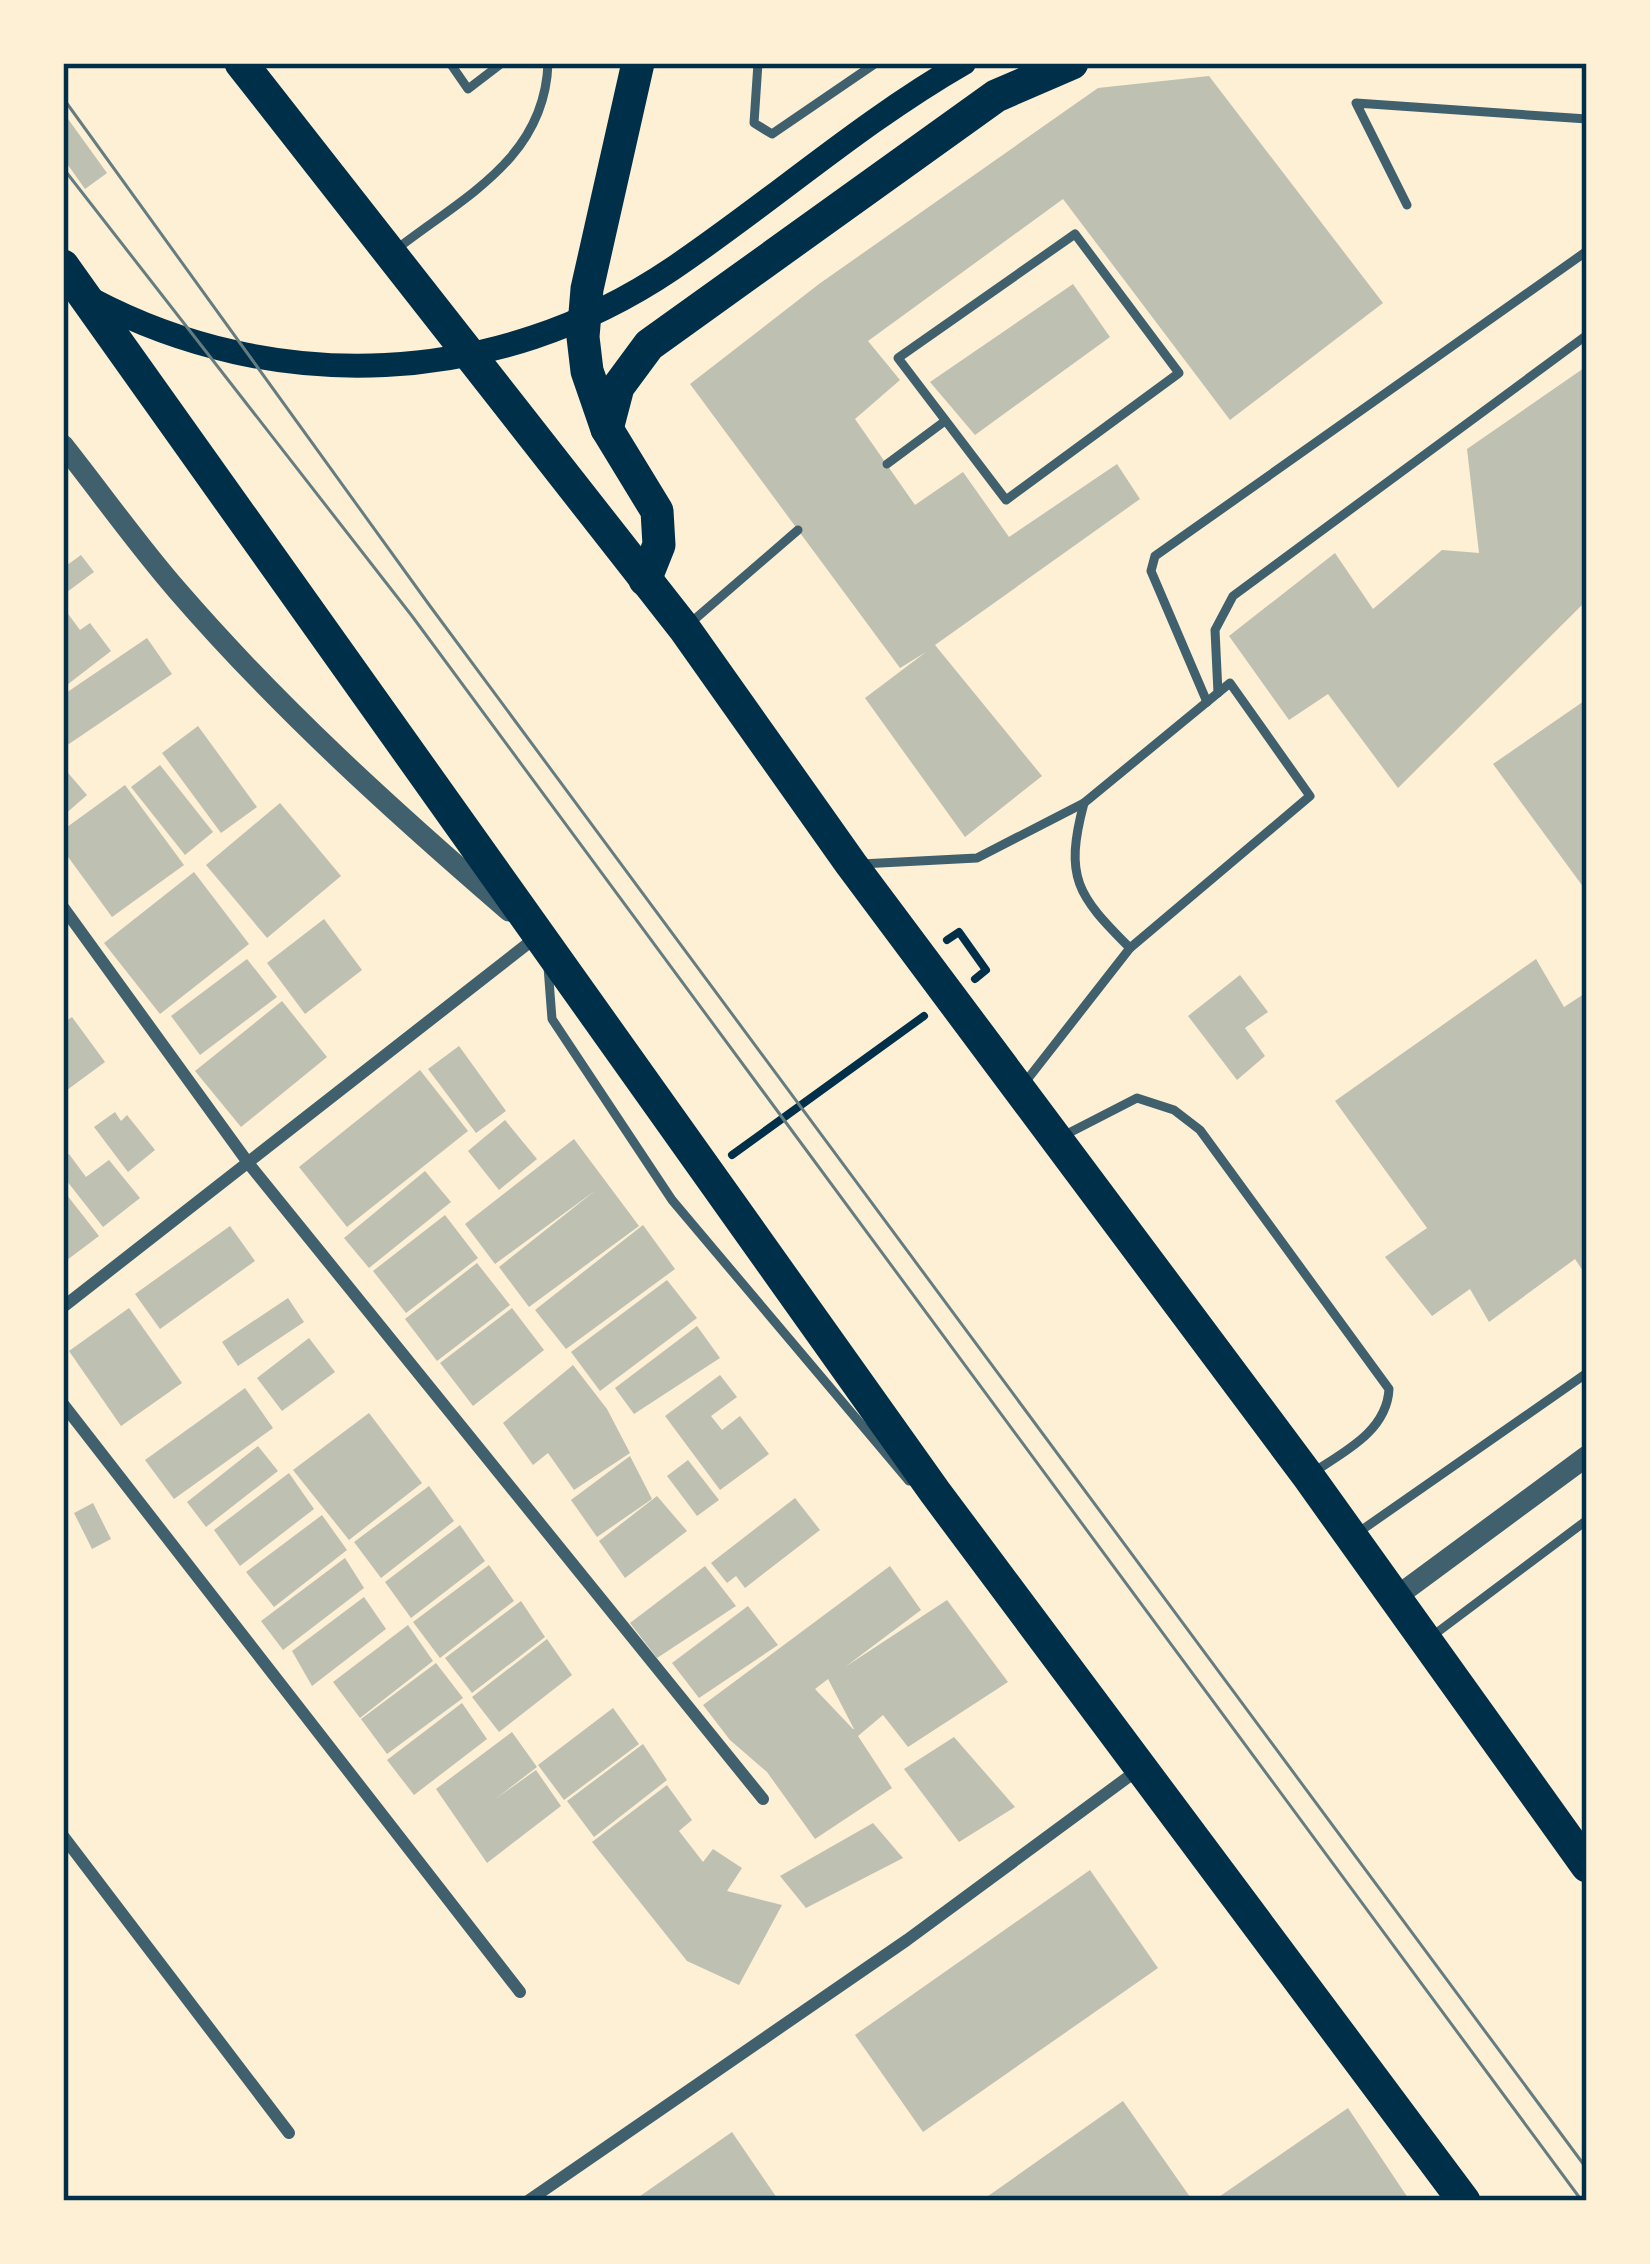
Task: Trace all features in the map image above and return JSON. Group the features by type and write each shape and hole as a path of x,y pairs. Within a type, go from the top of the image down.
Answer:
{"highway":[{"path":"241,63 684,628 851,864 1060,1138 1396,1597 1587,1866"},
{"path":"638,63 583,314 587,371 607,429 657,511 659,545 645,580"},
{"path":"607,429 618,387 649,345 996,96 1072,63"},
{"path":"63,266 963,1532 1464,2201"}],"main road":[{"path":"63,282 178,339 269,361 366,368 466,356 570,325 621,300 964,63"}],"street":[{"path":"63,445 175,588 258,679 345,766 542,943 63,1307"},
{"path":"63,907 249,1163 763,1799"},
{"path":"63,1404 520,1992"},
{"path":"1396,1597 1587,1456"},
{"path":"528,2201 888,1954 1140,1768"},
{"path":"63,1836 289,2133"}],"lane":[{"path":"450,63 469,89 502,63"},
{"path":"390,255 524,148 547,99 548,63"},
{"path":"758,63 754,123 772,134 876,63"},
{"path":"1408,205 1356,103 1587,119"},
{"path":"1075,234 1179,373 1006,500 946,422 898,358 1075,234"},
{"path":"1207,701 1151,572 1154,556 1587,250"},
{"path":"1218,693 1215,630 1233,596 1587,335"},
{"path":"886,464 946,422"},
{"path":"684,628 798,530"},
{"path":"851,864 977,858 1084,803 1230,683 1310,796 1130,948 1020,1090"},
{"path":"1084,803 1073,872 1086,904 1130,948"},
{"path":"1060,1138 1137,1098 1174,1110 1200,1130 1389,1388 1388,1405 1375,1426 1307,1476"},
{"path":"1351,1537 1587,1373"},
{"path":"1426,1640 1587,1520"}],"path":[{"path":"959,932 986,970 968,984"},
{"path":"726,1160 931,1011"}],"building":[{"path":"1209,76 1383,303 1230,420 1063,199 868,341 900,380 855,419 915,505 963,472 1009,537 1117,464 1140,499 935,645 1042,776 965,837 865,698 926,652 900,668 690,384 819,284 1098,88"},
{"path":"63,112 107,173 85,189 63,158"},
{"path":"1073,284 1110,337 975,435 930,382"},
{"path":"1587,366 1587,600 1398,788 1328,694 1289,720 1229,636 1335,553 1373,609 1442,550 1479,553 1467,449"},
{"path":"81,555 94,572 63,595 63,568"},
{"path":"63,607 80,630 90,623 111,651 63,688"},
{"path":"147,638 172,674 66,746 63,695"},
{"path":"1587,699 1587,892 1493,764"},
{"path":"198,726 257,807 221,833 162,753"},
{"path":"160,765 213,832 185,855 131,787"},
{"path":"63,767 87,795 63,816"},
{"path":"125,785 184,865 112,917 63,850 63,830"},
{"path":"280,803 341,876 267,938 206,865"},
{"path":"194,872 249,944 160,1014 104,943"},
{"path":"324,919 362,970 305,1014 267,963"},
{"path":"247,959 277,997 200,1055 171,1016"},
{"path":"1536,959 1564,1007 1587,992 1587,1277 1575,1259 1489,1322 1470,1289 1432,1316 1385,1257 1427,1228 1335,1101"},
{"path":"1240,975 1268,1012 1245,1028 1265,1056 1237,1080 1188,1016"},
{"path":"282,1001 327,1057 241,1127 195,1071"},
{"path":"72,1017 105,1062 63,1093 63,1023"},
{"path":"459,1046 506,1111 476,1133 428,1069"},
{"path":"420,1070 468,1131 347,1227 299,1167"},
{"path":"115,1112 121,1121 127,1115 155,1150 128,1172 94,1127"},
{"path":"505,1120 537,1159 499,1190 468,1151"},
{"path":"574,1139 639,1226 529,1307 499,1267 596,1190 495,1264 465,1224"},
{"path":"69,1154 86,1177 109,1160 140,1198 103,1227 63,1176 63,1158"},
{"path":"425,1171 451,1202 369,1268 344,1238"},
{"path":"63,1190 99,1236 63,1263"},
{"path":"445,1215 478,1258 406,1313 373,1271"},
{"path":"643,1225 675,1269 566,1349 535,1310"},
{"path":"230,1226 255,1261 160,1329 135,1294"},
{"path":"477,1263 510,1305 437,1361 405,1319"},
{"path":"667,1280 697,1318 600,1391 571,1352"},
{"path":"288,1298 304,1322 238,1366 222,1342"},
{"path":"129,1308 182,1383 121,1426 69,1351"},
{"path":"512,1308 544,1350 473,1406 440,1363"},
{"path":"697,1326 720,1358 634,1414 615,1388"},
{"path":"309,1338 335,1372 282,1411 257,1378"},
{"path":"573,1365 607,1409 630,1453 574,1490 548,1453 533,1465 503,1423"},
{"path":"720,1375 737,1397 711,1416 722,1430 740,1416 769,1454 720,1490 665,1416"},
{"path":"245,1388 273,1428 174,1499 145,1460"},
{"path":"369,1413 422,1483 349,1540 293,1470"},
{"path":"258,1446 278,1471 206,1527 187,1502"},
{"path":"630,1456 652,1499 597,1537 571,1500"},
{"path":"688,1460 719,1500 697,1516 667,1476"},
{"path":"289,1473 314,1509 240,1566 214,1530"},
{"path":"429,1486 454,1521 381,1578 354,1542"},
{"path":"657,1496 687,1531 625,1578 599,1541"},
{"path":"795,1498 820,1530 745,1588 736,1576 727,1583 711,1563"},
{"path":"93,1503 111,1539 92,1549 74,1513"},
{"path":"322,1515 347,1550 274,1607 246,1572"},
{"path":"460,1525 485,1561 411,1618 385,1582"},
{"path":"345,1558 364,1588 283,1650 261,1621"},
{"path":"489,1565 514,1601 440,1658 413,1622"},
{"path":"705,1566 736,1606 657,1658 630,1623"},
{"path":"890,1566 921,1610 845,1667 947,1600 1008,1682 908,1747 883,1715 858,1736 892,1788 815,1839 767,1772 730,1740 703,1705","holes":["828,1679 854,1729 815,1689"]},
{"path":"364,1597 386,1629 312,1686 292,1651"},
{"path":"521,1601 545,1637 472,1693 445,1658"},
{"path":"748,1606 778,1645 699,1698 672,1663"},
{"path":"408,1625 433,1661 360,1718 333,1682"},
{"path":"547,1639 572,1675 499,1732 472,1697"},
{"path":"436,1663 463,1698 387,1754 361,1719"},
{"path":"462,1703 487,1739 414,1795 387,1760"},
{"path":"613,1708 639,1744 564,1800 538,1765"},
{"path":"512,1732 537,1767 494,1800 536,1770 561,1806 487,1863 436,1789"},
{"path":"954,1737 1015,1807 959,1842 904,1769"},
{"path":"643,1744 667,1780 594,1837 567,1801"},
{"path":"667,1785 692,1820 679,1831 703,1862 713,1849 742,1868 727,1891 782,1905 739,1985 687,1961 592,1842"},
{"path":"873,1823 903,1858 806,1908 780,1876"},
{"path":"1090,1870 1158,1968 923,2132 855,2035"},
{"path":"1123,2101 1190,2197 1184,2201 981,2201"},
{"path":"1348,2108 1410,2201 1213,2201"},
{"path":"732,2132 779,2201 633,2201"}],"tram line":[{"path":"63,98 430,606 1587,2169"},
{"path":"63,168 412,616 1582,2201"}]}
